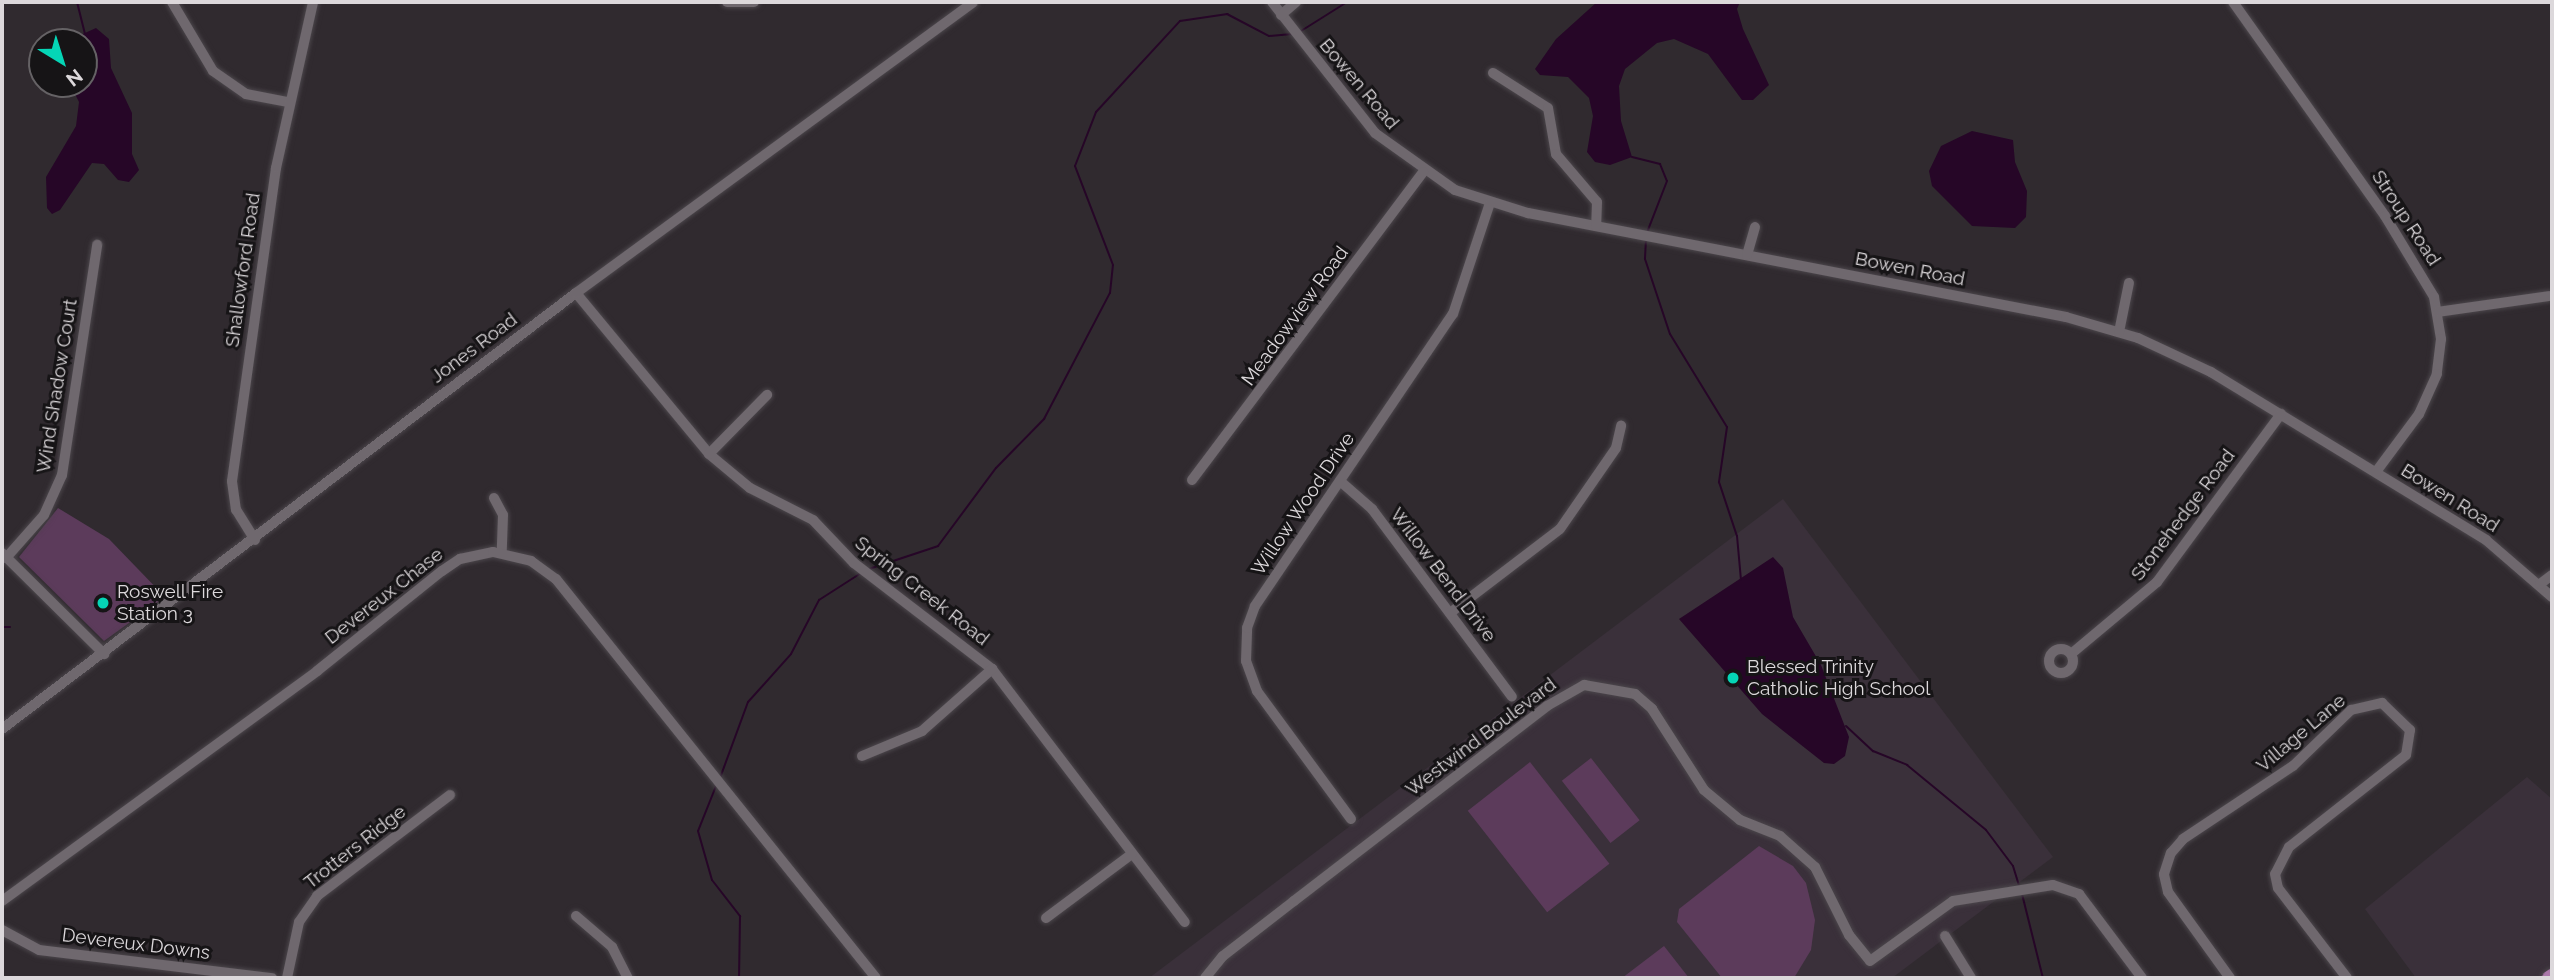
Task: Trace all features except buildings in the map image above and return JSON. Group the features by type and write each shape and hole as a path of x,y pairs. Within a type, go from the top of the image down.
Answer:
{"street":[{"path":"172,2 210,68 246,94 288,103"},
{"name":"Shallowford Road","path":"256,540 236,510 232,481 288,103 313,2"},
{"path":"727,2 754,2"},
{"name":"Jones Road","path":"2,729 256,540 576,293 973,2"},
{"name":"Bowen Road","path":"1272,2 1360,118 1423,172 1490,203 2119,331 2179,355 2376,472 2486,540 2552,597"},
{"path":"1281,15 1296,2"},
{"name":"Stroup Road","path":"2233,2 2385,216 2423,274 2437,312 2440,357 2431,391 2376,472"},
{"path":"1493,73 1548,108 1556,154 1597,202 1596,226"},
{"name":"Meadowview Road","path":"1192,480 1423,172"},
{"name":"Willow Wood Drive","path":"1351,819 1257,691 1244,649 1255,606 1453,314 1490,203"},
{"path":"1747,255 1755,227"},
{"name":"Wind Shadow Court","path":"4,556 44,514 62,475 97,245"},
{"path":"2119,331 2129,283"},
{"name":"Spring Creek Road","path":"576,293 709,454 750,488 813,520 853,564 992,669 1185,922"},
{"path":"2437,312 2549,296"},
{"path":"709,454 767,395"},
{"name":"Stonehedge Road","path":"2071,654 2157,582 2281,414"},
{"path":"1450,613 1560,528 1616,448 1621,426"},
{"name":"Willow Bend Drive","path":"1340,481 1373,509 1512,696"},
{"path":"494,498 503,515 502,553"},
{"name":"Devereux Chase","path":"2,901 317,671 460,559 502,553 531,561 556,579 876,978"},
{"path":"4,556 104,654"},
{"path":"2540,584 2552,575"},
{"path":"862,756 922,731 992,669"},
{"name":"Westwind Boulevard","path":"1205,978 1223,956 1294,901 1547,706 1584,685 1635,694 1652,709 1677,754 1712,798 1740,820 1780,836 1815,867 1849,935 1870,961 1964,896 2053,886 2079,894 2142,978"},
{"name":"Village Lane","path":"2231,978 2168,892 2164,874 2171,853 2183,839 2282,775 2351,710 2382,703 2410,730 2406,755 2288,847 2275,874 2278,888 2342,976"},
{"name":"Trotters Ridge","path":"287,978 299,922 317,896 450,795"},
{"path":"1046,918 1132,854"},
{"path":"576,916 612,947 628,978"},
{"name":"Devereux Downs","path":"2,930 39,950 272,978"},
{"path":"1945,936 1969,974 1957,978"}],"shaded area":[{"path":"1597,2 1740,2 1737,9 1743,29 1769,85 1753,100 1742,100 1708,54 1674,39 1657,43 1625,69 1619,86 1621,121 1632,157 1610,165 1595,162 1587,152 1593,116 1589,98 1568,77 1540,75 1535,69 1556,39"},
{"path":"98,30 109,39 111,68 132,113 132,154 139,170 129,182 118,180 104,164 92,163 60,210 52,214 47,208 46,177 76,126 79,102 77,98 98,98"},
{"path":"1972,131 2013,140 2015,162 2027,191 2026,217 2015,228 1972,226 1932,186 1929,171 1941,146"},
{"name":"Blessed Trinity Catholic High School","path":"1783,499 2053,857 1892,978 1149,978"},
{"path":"58,508 109,539 165,597 104,641 19,557"},
{"path":"1773,557 1783,568 1793,617 1821,665 1849,737 1845,756 1834,764 1824,763 1762,714 1679,619"},
{"path":"1591,758 1640,820 1610,843 1562,781"},
{"path":"1530,762 1609,864 1547,912 1468,811"},
{"path":"2527,777 2552,799 2552,978 2416,978 2365,909"},
{"path":"1759,846 1793,866 1806,883 1815,920 1811,950 1794,978 1722,978 1677,922 1679,909"},
{"path":"1664,946 1689,978 1622,978"}],"waterway":[{"path":"77,2 84,28"},
{"path":"1301,31 1347,2"},
{"path":"869,569 938,546 996,468 1044,419 1110,293 1113,265 1075,166 1096,112 1180,21 1227,14 1269,36 1292,34"},
{"path":"1632,157 1660,164 1667,181 1648,230"},
{"path":"1646,239 1645,259 1670,334 1727,427 1719,482 1737,536 1741,580"},
{"path":"720,778 748,702 791,654 819,600 861,573"},
{"path":"2,627 10,627"},
{"path":"1846,726 1873,751 1907,765 1986,830 2013,866 2019,886"},
{"path":"716,786 698,831 712,880 740,916 739,978"},
{"path":"2022,894 2043,978"}],"place":[{"name":"Roswell Fire Station 3","path":"103,603"},
{"name":"Blessed Trinity Catholic High School","path":"1733,678"}]}
